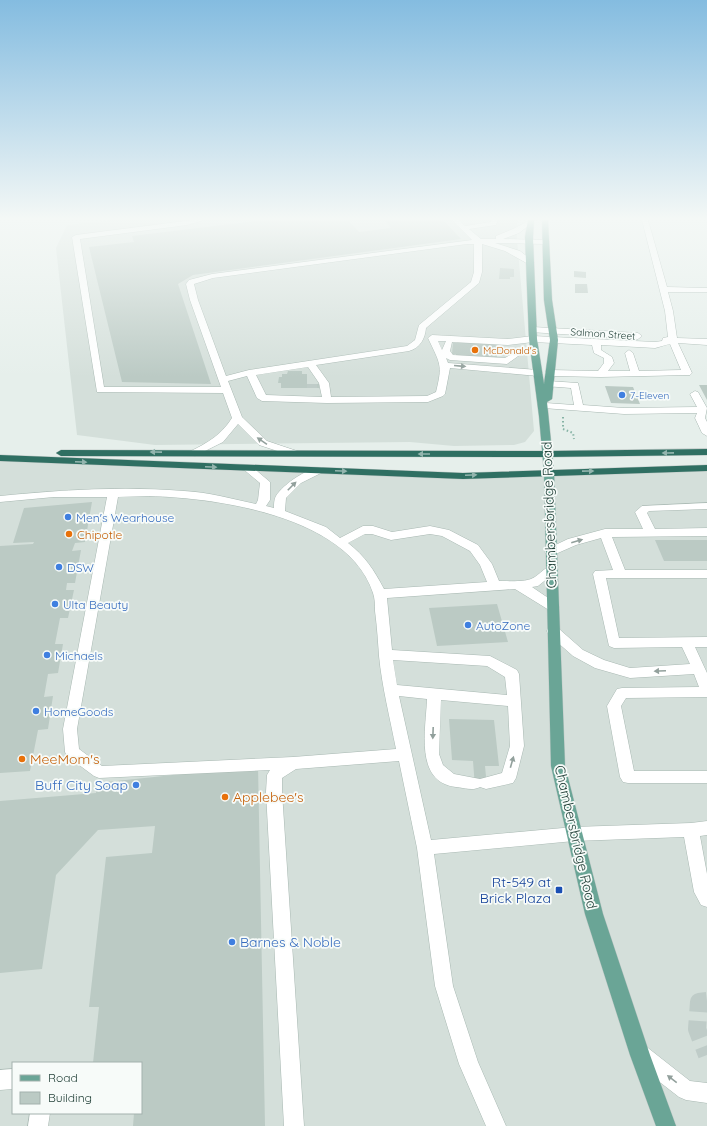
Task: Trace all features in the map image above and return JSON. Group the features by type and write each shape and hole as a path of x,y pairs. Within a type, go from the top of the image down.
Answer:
{"highway":[{"path":"0,451 78,453 293,454 547,454 707,452"},
{"path":"0,458 463,476 548,472 707,468"}],"main road":[{"name":"Chambersbridge Road","path":"530,273 533,335 545,411 558,766 594,914 640,1055 666,1126"},
{"name":"Chambersbridge Road","path":"545,411 553,336 548,300 547,273"}],"street":[{"path":"82,273 100,390 227,390"},
{"path":"238,273 212,276 192,282 190,284 194,300 237,418 263,443 293,454"},
{"path":"223,380 248,373 409,348 416,344 421,338 422,327 475,283 478,273"},
{"path":"550,373 687,373 673,341 669,311 659,273"},
{"path":"663,289 707,290"},
{"name":"Salmon Street","path":"467,340 508,342 533,335 650,337 673,341 707,342"},
{"name":"Salmon Street","path":"553,336 596,342 655,345 673,341"},
{"path":"421,338 467,340"},
{"path":"248,373 252,377 262,398 327,400 428,399 440,394 445,373 445,365 432,338"},
{"path":"467,340 450,342 447,345 447,354 450,357 507,361 517,354"},
{"path":"497,341 510,345 517,354 518,360 513,367 507,370"},
{"path":"596,342 597,351 608,357 609,363 601,374"},
{"path":"628,353 635,373"},
{"path":"310,364 324,384 327,400"},
{"path":"445,365 538,373"},
{"path":"311,399 312,380 318,375"},
{"path":"548,384 575,385 579,408"},
{"path":"695,394 703,415 707,433"},
{"path":"545,411 579,408 703,415"},
{"path":"195,453 220,441 227,435 237,418"},
{"path":"247,468 265,482 264,500 259,508"},
{"path":"279,513 281,497 298,480 319,470"},
{"path":"113,493 70,729 72,752 99,772 293,762 405,754"},
{"path":"0,500 48,494 113,493 184,494 215,498 279,513 322,530 357,556 371,575 380,594 385,654 391,690 425,848 444,986 469,1064 496,1126"},
{"path":"651,533 641,512 646,508 707,506"},
{"path":"339,543 363,530 373,530 391,536 430,530 445,533 474,548 486,564 495,586"},
{"path":"551,552 572,542 605,533 707,532"},
{"path":"605,533 622,574"},
{"path":"380,594 534,583 552,570"},
{"path":"707,574 599,574 614,643 707,642"},
{"path":"519,584 553,607"},
{"path":"553,631 578,653 600,664 630,673 699,669"},
{"path":"687,643 707,689"},
{"path":"385,654 490,661 512,674 517,746 508,778 480,783 451,780 436,769 432,754 434,694"},
{"path":"391,690 515,701"},
{"path":"707,692 622,693 614,706 628,777 707,777"},
{"path":"293,762 276,775 274,792 294,1126"},
{"path":"425,848 574,834 699,829 702,892 707,899"},
{"path":"640,1055 686,1090 707,1093"},
{"path":"0,1080 12,1079"},
{"path":"38,1126 40,1114"}],"shaded area":[{"path":"59,273 520,273 534,431 525,442 514,445 454,446 410,442 155,445 77,435"},
{"path":"0,458 463,476 707,469 707,1126 0,1126"}],"building":[{"path":"95,273 211,273 193,275 178,284 211,384 122,382"},
{"path":"500,273 514,273 514,277 510,277 510,279 499,279"},
{"path":"574,273 586,273 586,278 574,277"},
{"path":"575,284 587,284 588,293 575,293"},
{"name":"McDonald's","path":"453,343 495,344 498,346 497,357 493,357 493,360 456,356 456,354 452,354"},
{"path":"288,371 302,371 302,374 307,374 307,384 319,384 319,388 281,388 281,383 278,383 279,377 282,377 282,374 287,374"},
{"path":"699,385 707,385 707,400"},
{"name":"7-Eleven","path":"605,386 633,387 640,404 611,403"},
{"path":"92,502 85,542 75,543 72,551 81,550 75,583 67,583 66,590 74,590 68,618 60,618 55,644 63,644 58,673 48,674 44,697 53,696 48,729 38,730 30,771 0,773 0,546 33,544 34,542 13,543 24,508"},
{"path":"655,540 707,540 707,561 664,561"},
{"name":"AutoZone","path":"497,604 508,642 437,646 429,608"},
{"path":"449,719 494,720 499,766 485,766 487,787 475,787 473,761 452,760"},
{"path":"258,766 265,1126 133,1126 134,1114 142,1114 142,1062 93,1062 99,1007 89,1007 106,857 152,853 155,826 98,830 56,875 42,969 0,973 0,801 96,793 97,783"}],"tunnel":[{"path":"707,1001 699,1002 697,1029 707,1055"}],"place":[{"name":"McDonald's","path":"475,350"},
{"name":"7-Eleven","path":"622,395"},
{"name":"Men's Wearhouse","path":"68,517"},
{"name":"Chipotle","path":"69,534"},
{"name":"DSW","path":"59,567"},
{"name":"Ulta Beauty","path":"55,604"},
{"name":"AutoZone","path":"468,625"},
{"name":"Michaels","path":"47,655"},
{"name":"HomeGoods","path":"36,711"},
{"name":"MeeMom's","path":"22,759"},
{"name":"Buff City Soap","path":"136,785"},
{"name":"Applebee's","path":"225,797"},
{"name":"Rt-549 at Brick Plaza","path":"559,890"},
{"name":"Barnes & Noble","path":"232,942"}]}
